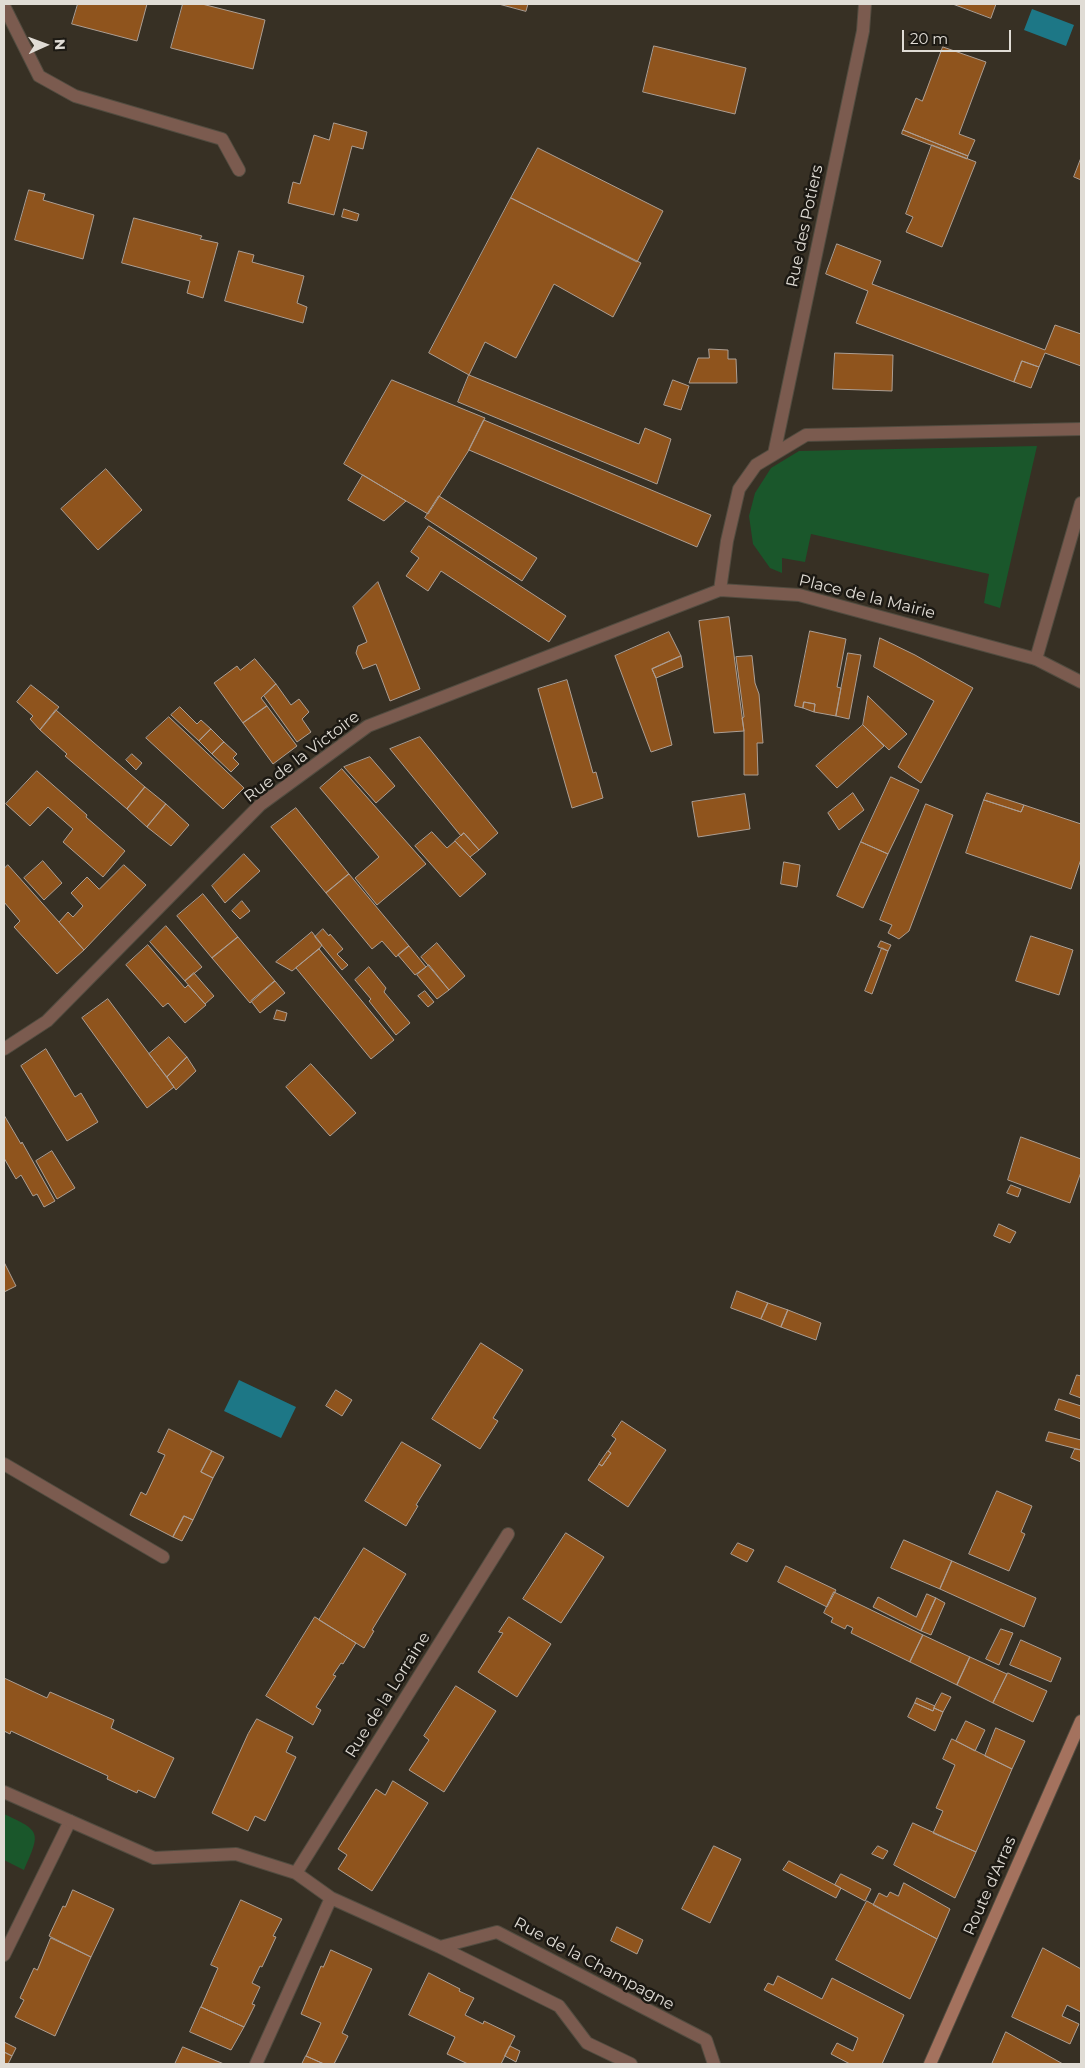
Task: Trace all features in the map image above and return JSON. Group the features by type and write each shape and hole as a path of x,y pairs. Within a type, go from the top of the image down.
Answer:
{"main road":[{"name":"Route d'Arras","path":"930,2064 1081,1721"}],"street":[{"name":"Rue des Potiers","path":"774,454 861,38 865,4"},
{"path":"4,6 39,76 74,96 222,139 239,170"},
{"path":"720,590 727,540 739,489 756,465 806,435 1081,429"},
{"path":"1036,659 1081,503"},
{"name":"Place de la Mairie","path":"720,590 799,595 1036,659 1081,682"},
{"name":"Rue de la Victoire","path":"4,1049 47,1021 260,805 368,726 720,590"},
{"path":"4,1464 163,1557"},
{"name":"Rue de la Lorraine","path":"296,1873 508,1534"},
{"path":"4,1792 154,1858 236,1854 296,1873 331,1898 440,1947 559,2006 587,2043 631,2064"},
{"path":"4,1955 70,1821"},
{"path":"256,2064 331,1898"},
{"name":"Rue de la Champagne","path":"440,1947 497,1932 706,2040 714,2064"}],"green space":[{"path":"1037,446 1000,608 984,603 989,574 811,534 805,562 782,558 782,573 770,568 753,544 749,516 755,493 771,468 799,451"},
{"path":"4,1814 31,1829 34,1834 33,1848 24,1870 4,1860"}],"water":[{"path":"1032,9 1074,25 1066,46 1024,30"},
{"path":"239,1380 296,1407 281,1438 224,1411"}],"building":[{"path":"78,4 147,4 137,41 72,24"},
{"path":"183,4 202,4 265,20 253,69 171,48"},
{"path":"499,4 528,4 526,11"},
{"path":"953,4 996,4 991,18"},
{"path":"654,46 746,68 735,114 643,92"},
{"path":"943,47 986,62 959,134 975,140 968,156 903,130 916,98 922,101"},
{"path":"334,123 367,132 363,149 352,146 334,215 288,203 293,182 300,184 314,135 329,140"},
{"path":"903,130 968,156 967,159 902,134"},
{"path":"932,145 976,162 942,247 906,232 913,217 906,214"},
{"path":"538,148 663,211 637,262 511,198"},
{"path":"1081,158 1081,180 1074,177"},
{"path":"29,190 45,194 43,200 94,215 83,259 15,240"},
{"path":"511,198 641,263 613,317 554,284 516,358 485,342 469,375 429,353"},
{"path":"344,209 359,214 357,221 342,217"},
{"path":"134,218 202,236 200,239 218,243 203,298 187,293 190,281 122,263"},
{"path":"837,244 881,261 872,284 1045,350 1055,325 1081,334 1081,366 1045,353 1039,367 1022,361 1014,382 856,323 868,291 826,274"},
{"path":"239,251 254,255 252,262 304,276 297,303 307,307 303,323 225,301"},
{"path":"709,349 728,350 728,359 736,359 737,383 689,383 698,358 709,358"},
{"path":"835,353 893,355 892,391 833,389"},
{"path":"1022,361 1039,367 1031,388 1014,382"},
{"path":"469,375 639,444 645,428 671,439 657,484 458,402"},
{"path":"392,380 485,418 469,450 428,514 344,464"},
{"path":"673,380 689,386 681,410 664,405"},
{"path":"484,420 711,515 697,547 469,450"},
{"path":"106,469 142,510 98,550 61,509"},
{"path":"363,475 406,501 384,521 348,500"},
{"path":"439,496 537,558 522,581 425,518"},
{"path":"429,526 566,616 549,642 441,571 428,591 406,576 419,558 411,552"},
{"path":"378,582 420,689 390,701 376,664 363,669 356,653 358,646 367,642 353,607"},
{"path":"729,617 744,731 714,733 699,621"},
{"path":"810,631 846,639 837,687 841,688 836,716 814,712 815,704 804,702 803,708 795,706"},
{"path":"669,632 681,656 652,669 656,678 672,745 651,752 615,656"},
{"path":"880,638 915,655 973,688 921,783 898,767 934,701 874,667"},
{"path":"848,653 861,655 849,719 836,716"},
{"path":"681,656 683,667 656,678 652,669"},
{"path":"752,656 755,683 759,694 763,743 757,743 758,775 744,775 744,731 742,718 744,717 736,657"},
{"path":"255,659 276,684 261,698 267,706 243,723 214,683 237,666 240,670"},
{"path":"567,680 593,773 596,772 603,798 572,808 538,689"},
{"path":"276,684 291,705 299,699 309,712 302,719 311,732 297,742 264,696"},
{"path":"31,685 59,707 40,730 30,719 33,716 17,702"},
{"path":"868,696 907,734 889,750 863,725"},
{"path":"804,702 815,704 814,712 803,708"},
{"path":"267,706 297,746 273,764 243,723"},
{"path":"180,707 197,724 201,720 211,729 199,741 171,715"},
{"path":"56,710 145,787 127,809 65,756 67,754 40,730"},
{"path":"169,717 244,788 223,809 146,738"},
{"path":"863,725 884,746 837,788 816,766"},
{"path":"211,729 224,742 212,754 199,741"},
{"path":"420,737 498,833 479,850 464,833 461,836 390,749"},
{"path":"224,742 237,754 233,758 239,764 231,772 212,754"},
{"path":"132,754 142,763 136,770 126,760"},
{"path":"370,757 395,786 376,803 344,767"},
{"path":"342,769 426,864 377,905 355,878 379,857 320,788"},
{"path":"37,771 125,851 103,877 63,842 73,829 48,807 30,826 6,804"},
{"path":"891,777 919,790 888,854 861,842"},
{"path":"145,787 166,804 147,827 127,809"},
{"path":"853,793 864,810 839,830 828,813"},
{"path":"987,793 1024,805 1021,812 984,800"},
{"path":"745,794 750,829 698,837 692,802"},
{"path":"984,800 1021,812 1024,805 1081,824 1081,859 1071,889 966,853"},
{"path":"166,804 189,825 171,846 147,827"},
{"path":"926,804 953,815 909,931 899,939 888,933 892,925 880,920"},
{"path":"296,808 349,874 326,893 271,827"},
{"path":"432,832 447,848 455,841 486,874 460,897 415,846"},
{"path":"464,833 479,850 470,857 455,841"},
{"path":"861,842 888,854 863,908 837,896"},
{"path":"244,854 260,871 225,903 212,886"},
{"path":"43,861 62,883 44,900 24,878"},
{"path":"784,862 800,865 797,887 781,884"},
{"path":"8,865 84,950 57,974 14,927 20,921 4,902 4,869"},
{"path":"124,865 146,885 84,950 59,922 68,912 73,917 83,906 71,893 87,877 99,889"},
{"path":"349,874 409,946 396,957 382,941 372,949 326,893"},
{"path":"203,894 238,937 212,958 177,916"},
{"path":"242,901 250,911 240,919 232,911"},
{"path":"166,926 202,967 185,981 150,942"},
{"path":"323,929 343,949 337,954 348,965 342,970 315,937"},
{"path":"312,932 322,945 319,949 292,971 276,962"},
{"path":"1031,936 1073,950 1059,995 1016,981"},
{"path":"238,937 275,981 250,1003 212,958"},
{"path":"881,941 891,945 888,951 878,947"},
{"path":"437,943 465,976 449,990 421,957"},
{"path":"148,945 185,988 188,985 206,1005 185,1023 168,1003 163,1007 126,965"},
{"path":"409,946 426,967 415,975 398,955"},
{"path":"882,948 888,951 872,994 865,991"},
{"path":"319,949 394,1040 371,1059 296,968"},
{"path":"429,965 449,990 437,999 417,975"},
{"path":"369,967 386,988 384,992 410,1023 396,1035 355,980"},
{"path":"194,973 214,996 205,1004 185,981"},
{"path":"275,981 285,993 260,1013 251,1001"},
{"path":"425,991 434,1002 428,1007 418,996"},
{"path":"108,999 174,1087 147,1108 82,1018"},
{"path":"277,1010 287,1013 285,1021 274,1019"},
{"path":"169,1037 187,1057 167,1077 149,1054"},
{"path":"46,1049 75,1097 81,1093 98,1122 67,1141 21,1066"},
{"path":"187,1057 196,1071 176,1090 167,1077"},
{"path":"311,1064 356,1113 330,1136 286,1087"},
{"path":"4,1115 21,1144 22,1142 55,1201 44,1207 37,1194 33,1196 21,1175 16,1179 4,1158"},
{"path":"1021,1137 1081,1159 1081,1172 1070,1203 1008,1180"},
{"path":"52,1151 75,1188 57,1199 36,1161"},
{"path":"1011,1185 1021,1189 1018,1197 1007,1193"},
{"path":"999,1224 1016,1232 1010,1243 994,1236"},
{"path":"4,1265 16,1286 4,1292"},
{"path":"737,1291 768,1303 761,1319 731,1308"},
{"path":"768,1303 788,1310 781,1327 761,1319"},
{"path":"788,1310 821,1323 816,1340 781,1327"},
{"path":"481,1343 523,1370 493,1418 498,1421 480,1449 432,1419"},
{"path":"1077,1375 1081,1376 1081,1398 1070,1394"},
{"path":"336,1390 352,1400 342,1416 326,1406"},
{"path":"1059,1399 1081,1406 1081,1419 1055,1410"},
{"path":"622,1421 666,1450 628,1507 588,1480 599,1464 602,1466 611,1453 608,1451 616,1439 612,1436"},
{"path":"169,1429 212,1451 201,1472 213,1478 193,1520 184,1516 173,1537 130,1515 141,1492 146,1495 165,1455 158,1452"},
{"path":"1049,1432 1081,1440 1081,1450 1046,1441"},
{"path":"402,1442 441,1465 416,1505 418,1506 406,1526 365,1501"},
{"path":"1075,1449 1081,1450 1081,1462 1071,1458"},
{"path":"212,1451 224,1457 213,1478 201,1472"},
{"path":"608,1451 611,1453 602,1466 599,1464"},
{"path":"997,1491 1032,1506 1021,1532 1025,1534 1009,1571 969,1554"},
{"path":"184,1516 193,1520 182,1541 173,1537"},
{"path":"566,1533 604,1557 561,1623 523,1599"},
{"path":"904,1540 952,1561 940,1589 891,1568"},
{"path":"738,1543 754,1550 747,1562 731,1554"},
{"path":"364,1548 406,1574 372,1630 374,1631 364,1648 319,1620"},
{"path":"952,1561 1036,1598 1024,1627 940,1589"},
{"path":"786,1566 836,1590 827,1607 778,1582"},
{"path":"834,1592 923,1635 910,1662 851,1633 853,1628 847,1625 845,1629 831,1622 833,1618 824,1613"},
{"path":"927,1594 936,1598 921,1631 873,1607 878,1597 916,1617"},
{"path":"936,1598 945,1603 931,1635 921,1631"},
{"path":"315,1617 356,1643 343,1664 341,1663 333,1675 336,1676 316,1707 321,1710 313,1725 266,1696"},
{"path":"509,1617 551,1644 517,1697 478,1672 503,1633 499,1632"},
{"path":"1001,1629 1013,1633 999,1665 986,1659"},
{"path":"923,1635 970,1657 957,1685 910,1662"},
{"path":"1021,1640 1061,1658 1051,1682 1010,1665"},
{"path":"970,1657 1007,1674 993,1703 957,1685"},
{"path":"1008,1673 1047,1691 1033,1722 993,1703"},
{"path":"4,1678 47,1698 50,1692 114,1720 111,1728 174,1758 155,1798 138,1790 137,1793 107,1779 108,1776 11,1731 10,1734 4,1731"},
{"path":"456,1686 496,1711 444,1792 409,1770 429,1740 424,1736"},
{"path":"942,1693 951,1697 943,1712 934,1708"},
{"path":"917,1698 935,1706 933,1711 915,1703"},
{"path":"915,1703 933,1711 934,1708 943,1712 935,1731 908,1717"},
{"path":"257,1719 293,1737 286,1752 296,1757 265,1821 255,1816 248,1831 212,1813 248,1734"},
{"path":"966,1721 985,1730 975,1751 956,1741"},
{"path":"996,1728 1025,1741 1012,1769 985,1756"},
{"path":"952,1739 1012,1769 976,1852 933,1833 943,1811 936,1808 955,1765 943,1759"},
{"path":"393,1781 428,1803 372,1891 338,1869 347,1855 338,1849 376,1789 385,1795"},
{"path":"913,1823 976,1852 955,1898 894,1865"},
{"path":"714,1846 741,1859 710,1923 682,1909"},
{"path":"878,1846 888,1851 883,1859 872,1854"},
{"path":"789,1861 841,1888 836,1898 783,1870"},
{"path":"841,1874 871,1889 865,1901 835,1885"},
{"path":"904,1883 950,1909 937,1939 873,1905 879,1893 887,1897 890,1892 898,1896"},
{"path":"73,1890 114,1909 91,1957 49,1936"},
{"path":"241,1900 282,1919 273,1936 276,1937 262,1967 260,1966 252,1983 260,1987 252,2004 255,2005 244,2027 201,2007 218,1968 211,1965"},
{"path":"867,1901 937,1939 910,1999 836,1960"},
{"path":"617,1927 643,1940 637,1954 611,1941"},
{"path":"51,1938 91,1957 55,2036 15,2017 24,2000 20,1998 34,1968 37,1970"},
{"path":"1043,1948 1081,1969 1081,2012 1067,2005 1062,2016 1079,2024 1070,2044 1012,2017"},
{"path":"331,1950 372,1969 342,2033 348,2036 334,2064 324,2064 306,2056 321,2023 301,2014 321,1966 323,1967"},
{"path":"429,1973 474,1998 465,2015 483,2024 484,2021 515,2036 501,2064 468,2064 447,2054 455,2037 409,2015"},
{"path":"778,1976 822,1999 832,1978 904,2015 882,2064 850,2064 831,2054 837,2043 853,2051 858,2038 764,1990 768,1983 773,1985"},
{"path":"201,2007 244,2027 231,2050 190,2032"},
{"path":"1006,2032 1063,2064 992,2064"},
{"path":"4,2042 16,2048 12,2056 4,2052"},
{"path":"510,2046 520,2051 516,2062 505,2056"},
{"path":"183,2047 224,2064 175,2064"},
{"path":"4,2052 12,2056 8,2064 4,2064"},
{"path":"306,2056 324,2064 302,2064"}]}
